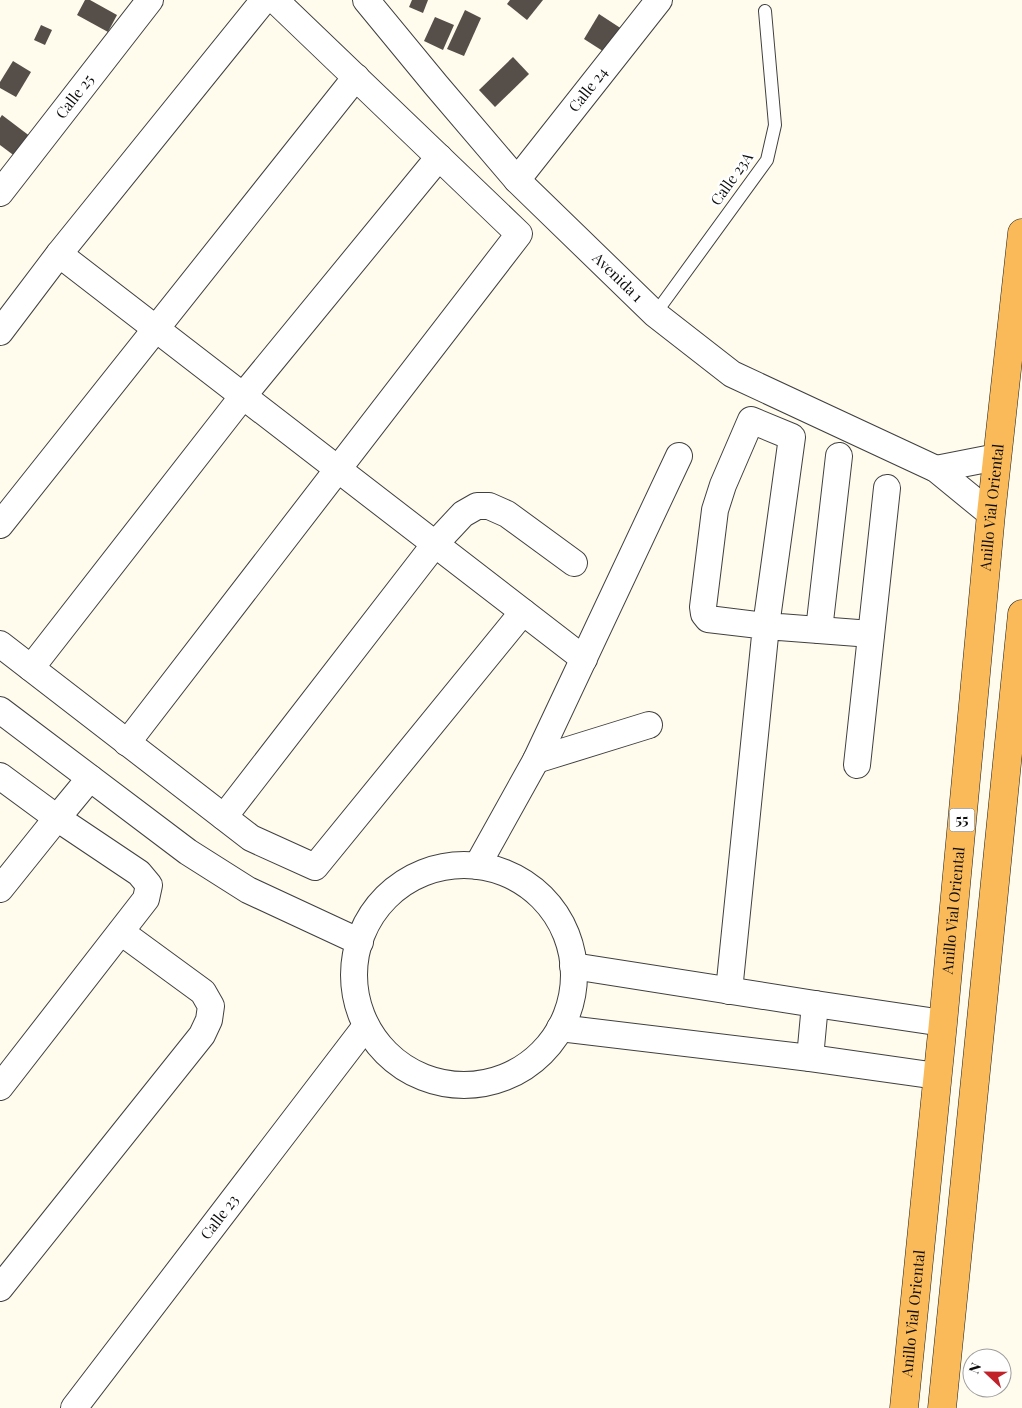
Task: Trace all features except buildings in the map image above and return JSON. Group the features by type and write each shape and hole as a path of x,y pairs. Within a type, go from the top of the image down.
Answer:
{"highway":[{"name":"Anillo Vial Oriental","path":"904,1408 943,1023 991,514 1022,233"},
{"path":"942,1408 1022,614"}],"street":[{"name":"Calle 25","path":"0,193 150,0"},
{"path":"0,332 60,254 264,0"},
{"path":"127,742 519,234 275,0"},
{"name":"Avenida 1","path":"366,0 517,180 655,314 732,374 936,469 991,514"},
{"name":"Calle 24","path":"517,180 659,0"},
{"path":"0,525 356,77"},
{"path":"31,668 242,396 439,157"},
{"path":"60,254 584,659"},
{"path":"729,991 766,626 792,437 751,420 723,485 715,510 703,607 704,614 708,619 766,626 871,634"},
{"path":"477,866 536,760 679,456"},
{"path":"819,630 839,456"},
{"path":"936,469 997,457"},
{"path":"857,765 887,488"},
{"path":"224,817 436,544 462,514 477,506 489,506 506,514 574,564"},
{"path":"0,644 251,838 315,867 523,612"},
{"path":"0,710 188,852 248,890 360,942"},
{"path":"536,760 649,725"},
{"path":"0,776 57,818 139,873 149,885 146,899 0,1086"},
{"path":"0,889 90,778"},
{"path":"455,865 477,866 498,870 517,879 535,891 550,906 562,924 569,944 573,966 573,987 568,1008 560,1028 547,1046 532,1061 514,1073 494,1081 473,1085 451,1084 430,1080 411,1071 393,1059 378,1044 366,1026 358,1006 355,963 360,942 368,922 380,904 396,889 414,877 434,869 455,865"},
{"path":"0,1288 202,1035 209,1020 211,1006 203,992 121,932"},
{"path":"573,966 943,1023"},
{"path":"810,1058 815,1004"},
{"name":"Calle 23","path":"74,1408 366,1026"},
{"path":"560,1028 810,1058 937,1076"}],"lane":[{"name":"Calle 23A","path":"655,314 767,160 775,125 765,12"}]}
